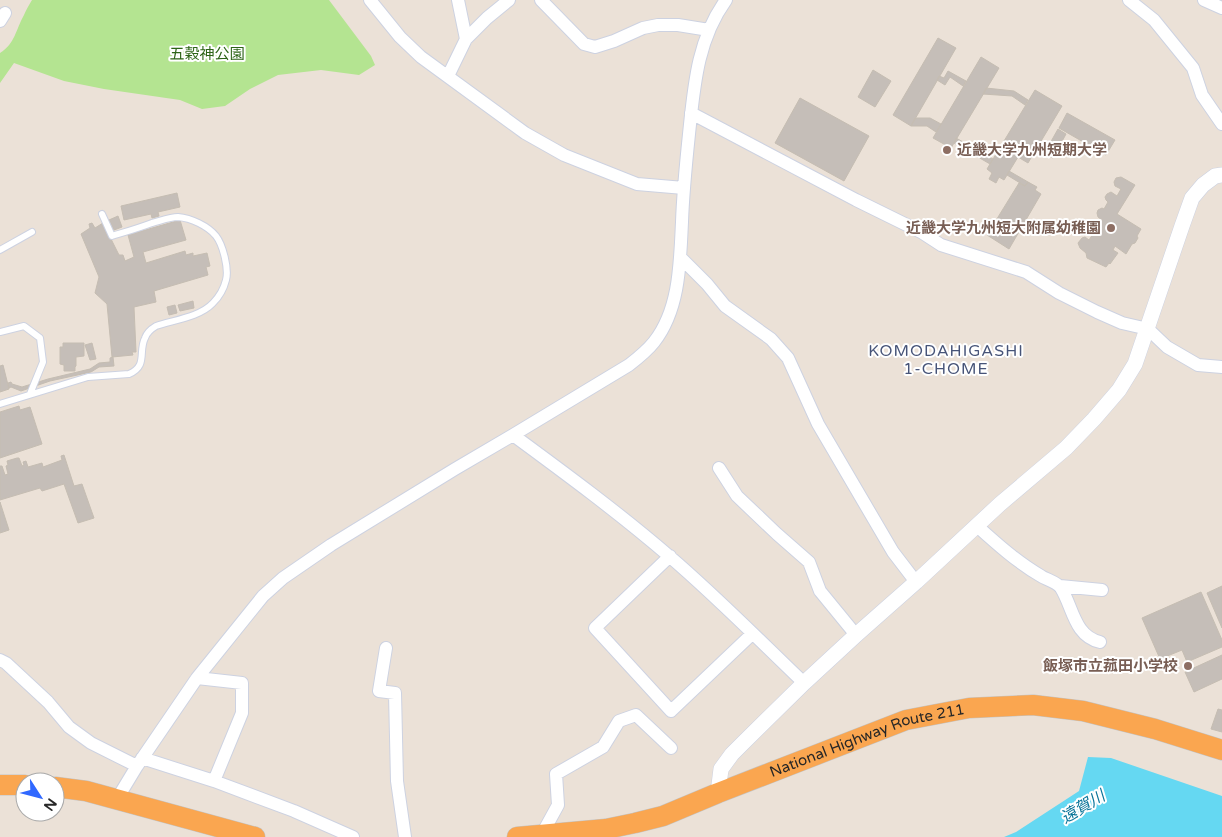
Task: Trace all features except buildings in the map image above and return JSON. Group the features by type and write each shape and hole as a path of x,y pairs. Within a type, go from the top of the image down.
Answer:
{"highway":[{"name":"National Highway Route 211","path":"517,837 606,829 635,824 663,816 906,720 969,708 1033,705 1083,711 1155,728 1222,750"},
{"path":"0,785 15,785"},
{"path":"65,788 86,791 255,837"}],"street":[{"path":"370,0 400,37 421,57 525,133 564,156 637,184 684,188"},
{"path":"448,76 466,39 509,0"},
{"path":"541,0 584,44 595,47 614,41 642,28 658,25 678,25 709,30"},
{"path":"117,799 139,762 197,678 263,596 283,578 331,545 629,365 654,342 666,322 674,301 680,257 691,113 698,67 709,30 718,11 726,0"},
{"path":"1129,0 1154,20 1193,68 1202,95 1222,124"},
{"path":"1204,0 1222,8"},
{"path":"461,4 466,39"},
{"path":"691,113 921,232 941,245 1026,272 1058,292 1097,312 1122,323 1148,329 1167,347 1198,364 1222,367"},
{"path":"718,793 721,769 732,754 856,635 1000,504 1066,448 1119,390 1135,364 1192,198 1202,185 1220,173"},
{"path":"680,257 725,306 771,339 788,358 818,424 893,552 916,582"},
{"path":"513,436 620,515 670,556 804,683"},
{"path":"719,468 736,496 809,562 820,591 856,635"},
{"path":"977,526 1014,558 1040,576 1060,586 1102,590"},
{"path":"670,556 596,628 671,711 752,634"},
{"path":"1060,586 1076,624 1095,641 1100,642"},
{"path":"386,648 378,691 395,693 397,781 404,837"},
{"path":"0,660 6,663 48,702 69,728 92,743 139,762 214,781 294,811 353,837"},
{"path":"197,678 242,684 242,713 214,781"},
{"path":"541,836 558,805 556,774 603,747 619,721 636,716 671,748"}],"lane":[{"path":"0,404 88,378 129,374 135,371 140,367 145,338 150,330 156,326 202,312 213,303 221,292 227,278 222,247 215,235 203,226 191,220 178,217 112,236 102,214"},
{"path":"0,250 32,232"},
{"path":"0,332 24,326 40,338 43,362 30,394"}],"green space":[{"name":"五穀神公園","path":"32,0 329,0 371,56 375,65 359,75 321,70 278,75 250,89 225,106 202,109 180,100 64,81 14,63 0,83 0,53 12,41"}],"water":[{"name":"遠賀川","path":"1088,757 1111,758 1222,796 1222,837 1004,837 1016,832 1079,791"}],"place":[{"name":"近畿大学九州短期大学","path":"947,150"},
{"name":"近畿大学九州短大附属幼稚園","path":"1111,228"},
{"name":"飯塚市立菰田小学校","path":"1188,666"}],"district":[{"name":"KOMODAHIGASHI 1-CHOME","path":"946,360"}]}
